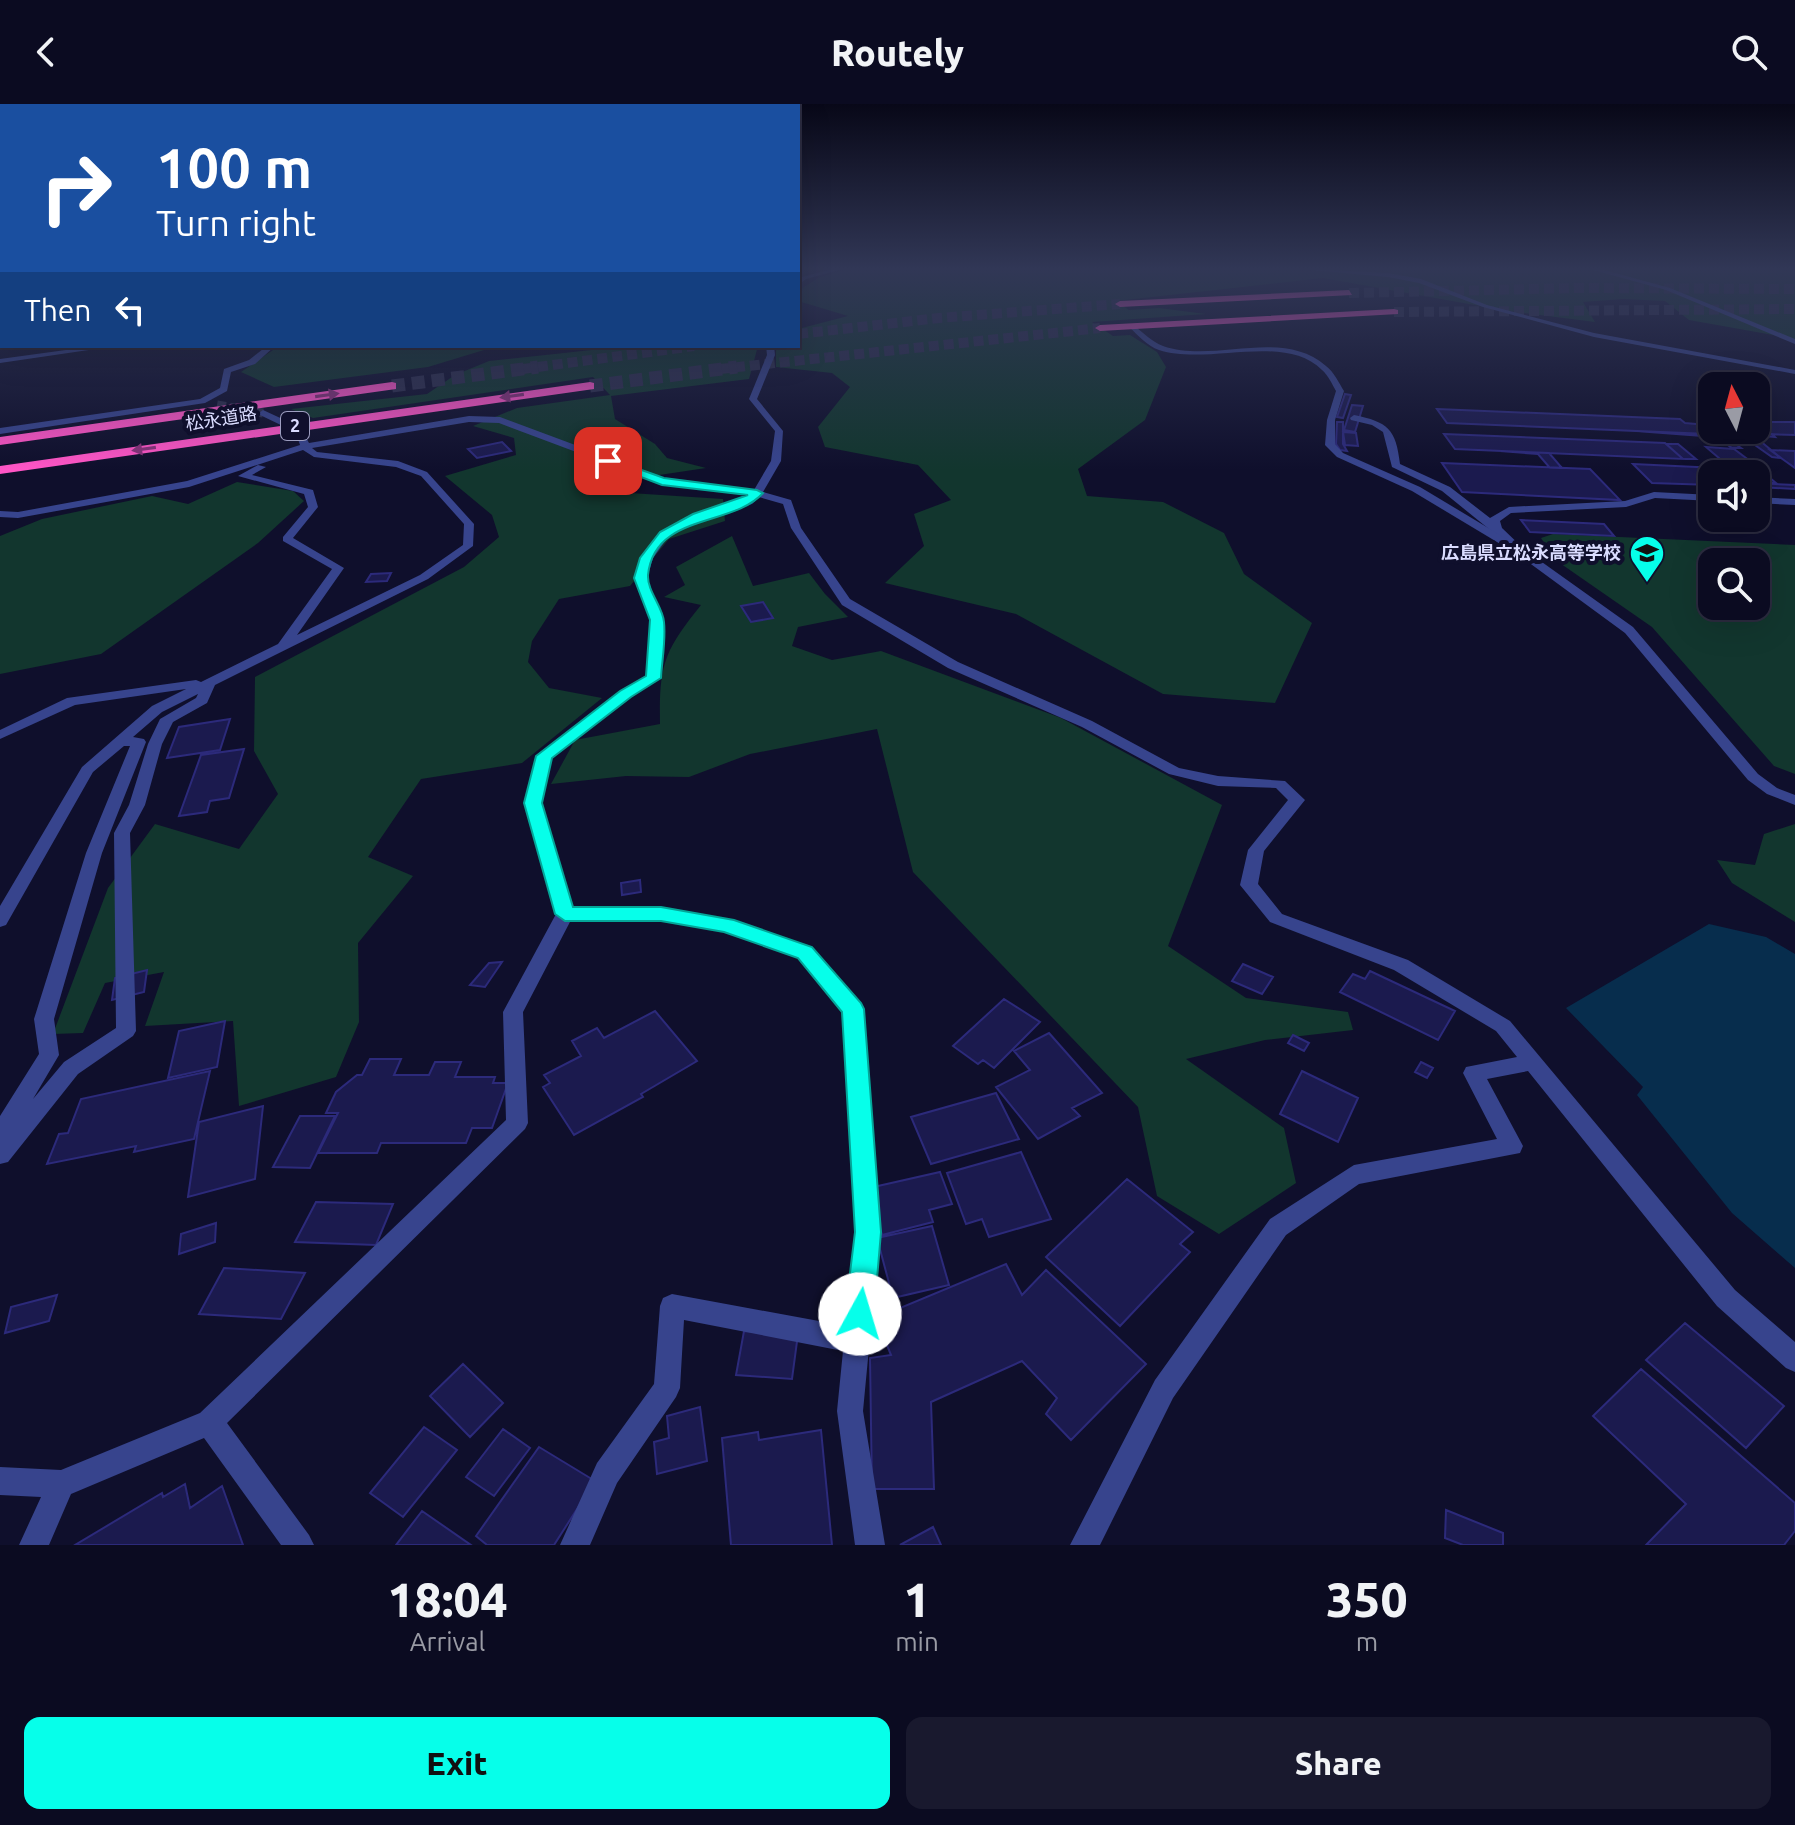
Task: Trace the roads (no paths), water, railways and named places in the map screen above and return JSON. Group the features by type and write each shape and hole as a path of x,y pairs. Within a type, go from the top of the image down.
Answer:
{"highway":[{"name":"松永道路","path":"0,441 392,386"},
{"name":"松永道路","path":"0,470 590,386"}],"street":[{"path":"1143,335 1158,347 1185,353 1284,348 1320,362 1333,375 1340,391 1331,420 1330,445 1340,455 1416,489 1521,552 1629,630 1753,777 1772,791 1795,800"},
{"path":"1595,335 1795,372"},
{"path":"0,361 97,348"},
{"path":"0,431 202,401 224,389 227,371 252,362 269,348"},
{"path":"0,1481 61,1484 209,1422 517,1123 513,1012 565,914 533,803 544,756 626,694 654,678 657,620 641,578 647,558 664,535 698,517 748,502 776,461 779,431 753,399 771,355 770,348"},
{"path":"202,401 217,405"},
{"path":"263,413 286,424"},
{"path":"1354,418 1378,422 1393,438 1395,465 1446,489 1521,552"},
{"path":"0,514 18,515 189,484 303,442 469,419 500,420 662,481 757,493 787,502 796,528 846,602 953,665 1087,724 1174,771 1218,781 1280,784 1297,800 1256,850 1249,885 1276,918 1401,965 1503,1026 1726,1298 1795,1359"},
{"path":"0,921 87,770 157,709 424,577 468,546 469,524 424,474 398,464 314,454 303,442"},
{"path":"283,645 338,568 287,539 313,507 309,492 243,476 303,442"},
{"path":"1497,529 1494,520 1509,510 1626,504 1654,495 1698,497"},
{"path":"1770,501 1795,502"},
{"path":"0,735 72,701 210,682"},
{"path":"0,1155 71,1068 126,1031 122,833 137,805 155,744 167,719 202,700 210,682"},
{"path":"0,1135 49,1055 44,1019 94,853 139,742 119,741"},
{"path":"565,914 661,914 726,925 805,953 853,1009 868,1232 850,1411 870,1545"},
{"path":"1085,1545 1164,1389 1278,1227 1354,1175 1512,1146 1473,1073 1533,1062"},
{"path":"575,1545 607,1473 667,1388 672,1306 857,1341"},
{"path":"209,1422 299,1545"},
{"path":"34,1545 61,1484"}],"water":[{"path":"1709,924 1766,937 1795,954 1795,1268 1732,1213 1637,1095 1643,1087 1566,1008"}],"tunnel":[{"path":"729,368 1033,335"},
{"path":"534,368 679,348"},
{"path":"534,368 538,367"},
{"path":"729,368 737,367"},
{"path":"392,386 534,368"},
{"path":"523,369 534,368"},
{"path":"590,386 729,368"},
{"path":"720,369 729,368"},
{"path":"217,405 263,413"}],"place":[{"name":"広島県立松永高等学校","path":"1647,584"}]}
